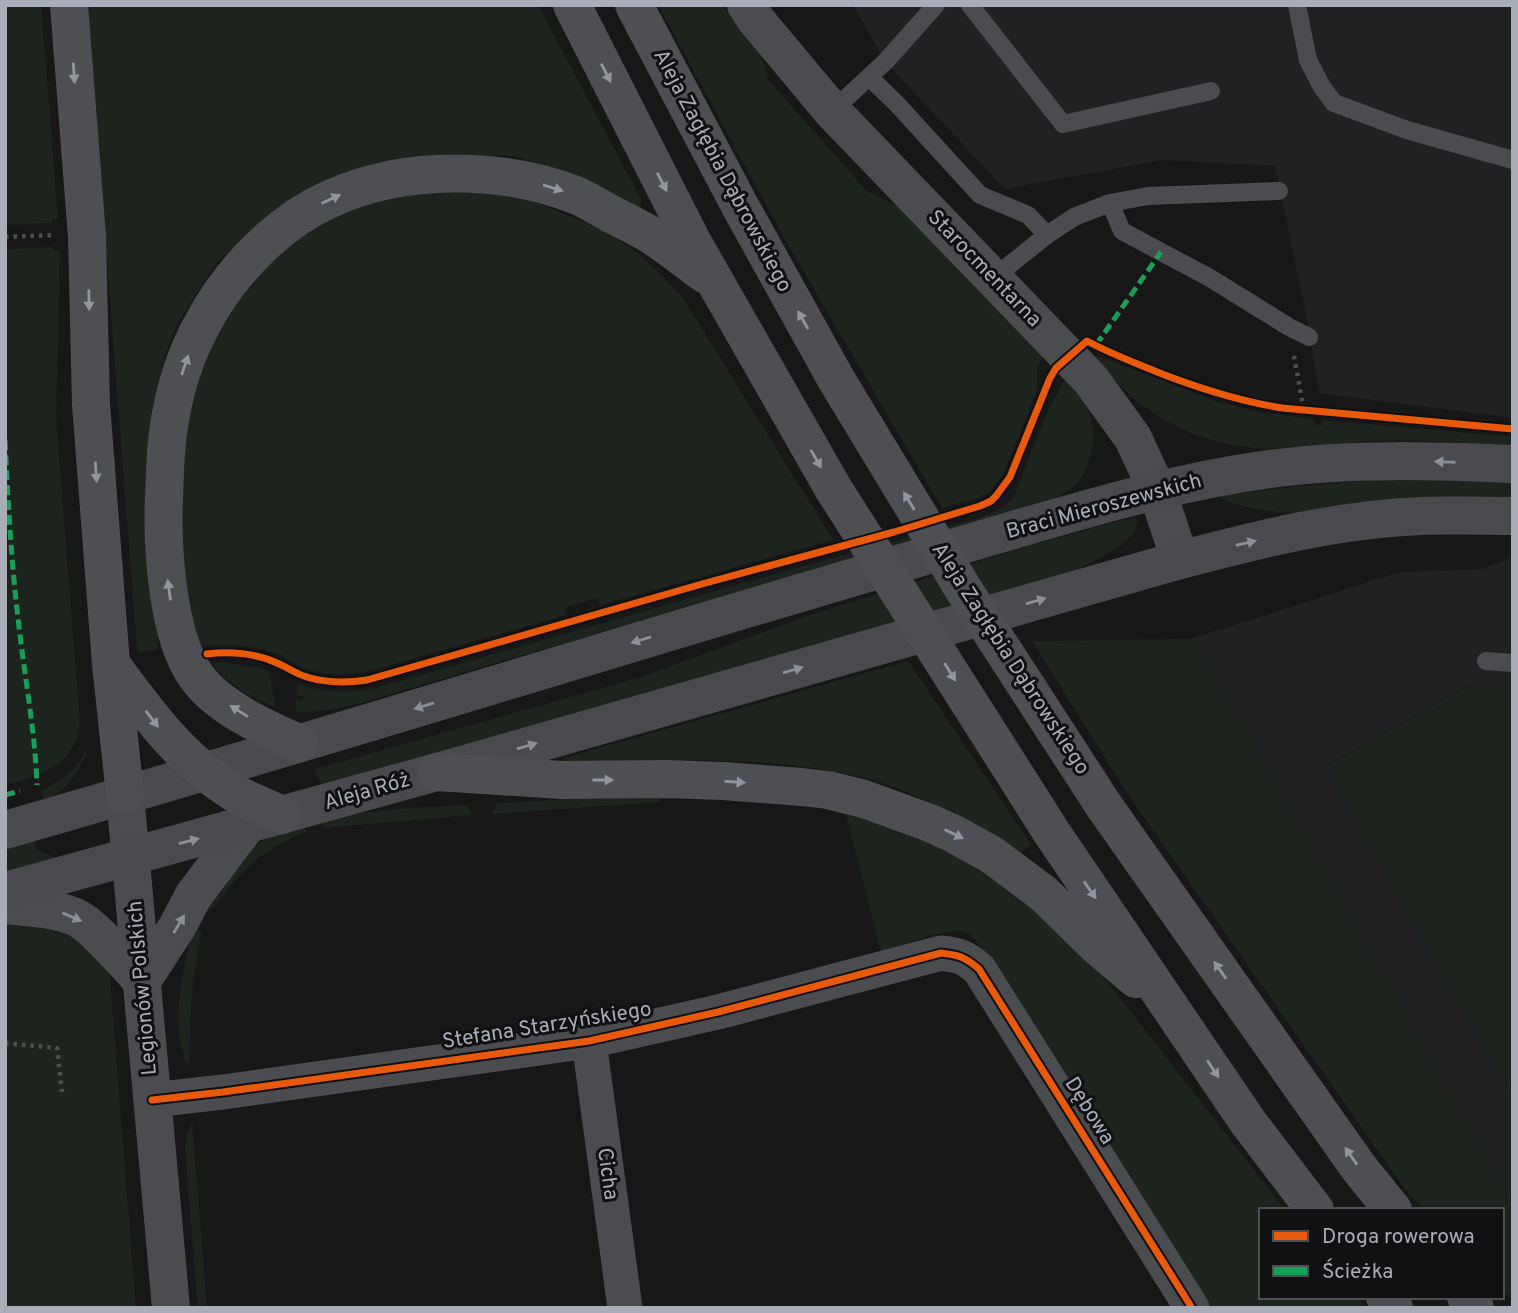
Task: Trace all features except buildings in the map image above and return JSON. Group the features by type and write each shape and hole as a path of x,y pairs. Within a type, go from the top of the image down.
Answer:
{"main road":[{"path":"69,5 87,237 91,404 111,664 125,795"},
{"name":"Aleja Zagłębia Dąbrowskiego","path":"634,5 740,206 836,379 962,587 1104,806 1359,1168 1391,1208"},
{"path":"577,15 693,243 840,500 1052,833 1248,1122 1313,1208"},
{"path":"299,743 239,712 214,695 197,677 184,657 171,601 166,562 163,520 167,434 177,388 203,322 225,286 246,261 298,218 328,199 390,180 462,173 524,180 580,197 654,237 716,283"},
{"name":"Braci Mieroszewskich","path":"299,743 1157,490 1278,468 1333,463 1396,461 1513,464"},
{"path":"1180,560 1250,542 1368,521 1421,516 1513,516"},
{"name":"Aleja Róż","path":"5,891 438,772 1180,560"},
{"path":"111,664 158,727 184,754 265,820"},
{"path":"5,830 299,743"},
{"path":"438,772 562,780 723,781 828,790 864,799 930,823 992,855 1044,894 1098,947 1175,1012"}],"street":[{"name":"Starocmentarna","path":"746,5 832,111 1091,380 1133,438 1157,490 1180,560"},
{"name":"Legionów Polskich","path":"125,795 171,1308"},
{"path":"5,905 59,912 78,918 142,981 194,895 265,820"},
{"name":"Stefana Starzyńskiego","path":"152,1100 589,1041 718,1012 941,953"},
{"name":"Dębowa","path":"941,953 959,955 979,969 1192,1308"},
{"name":"Cicha","path":"589,1041 625,1308"}],"lane":[{"path":"832,111 884,62 936,5"},
{"path":"970,5 1063,124 1210,91"},
{"path":"1297,5 1308,60 1334,103 1407,130 1513,160"},
{"path":"869,77 980,195 1028,215 1047,235"},
{"path":"992,279 1074,216 1110,204 1148,196 1279,191"},
{"path":"1110,204 1122,232 1210,278 1309,337"},
{"path":"1486,661 1513,663"}],"path":[{"path":"5,237 53,235"},
{"path":"1289,327 1304,411"},
{"path":"5,1043 57,1048 62,1092"}],"shaded area":[{"path":"5,5 41,5 58,219 52,220 52,223 5,225"},
{"path":"87,5 538,5 642,201 639,211 617,195 516,156 445,154 375,163 327,179 275,209 249,231 215,265 177,325 165,355 152,413 149,518 158,650 138,652 137,647"},
{"path":"658,5 722,5 763,60 768,80 866,190 897,206 1044,355 1037,368 1037,390 1005,470 990,491 979,498 942,508 786,241"},
{"path":"853,5 1513,5 1513,418 1319,393 1308,325 1275,166 1162,160 1005,189 885,62"},
{"path":"421,189 491,191 531,200 610,233 646,260 683,298 833,540 600,605 597,598 564,608 566,615 366,672 321,672 306,669 281,655 263,650 237,646 201,646 190,615 179,517 182,454 191,397 205,357 244,292 269,262 349,206"},
{"path":"53,247 53,250 60,250 56,417 80,724 77,738 63,759 43,773 5,785 5,249"},
{"path":"1093,356 1218,402 1259,412 1314,419 1315,425 1321,425 1322,420 1513,437 1513,446 1391,441 1266,449 1224,443 1184,430 1147,409"},
{"path":"1066,379 1084,402 1090,416 1093,427 1092,449 1079,480 1053,500 378,698 328,710 296,712 296,700 303,701 303,696 296,695 297,684 336,691 375,688 994,512 1014,496 1050,406"},
{"path":"1396,479 1513,482 1513,498 1295,513 1257,509 1221,498 1287,487"},
{"path":"1135,517 1138,520 1135,529 1121,545 1072,572 377,772 320,784 315,769 641,677 804,617 1038,543"},
{"path":"1513,557 1513,690 1464,687 1326,766 1513,1098 1513,1211 1191,639 1399,572 1483,569"},
{"path":"1191,639 1513,1211 1513,1301 1504,1292 1504,1208 1422,1208 1407,1192 1127,793 1032,641"},
{"path":"908,661 1031,845 1021,852 923,799 847,774 743,761 555,764 567,757"},
{"path":"222,662 269,670 276,707 241,690 212,663"},
{"path":"1465,687 1513,690 1513,1098 1326,766"},
{"path":"88,748 72,779 59,792 44,801 41,791 68,774"},
{"path":"661,794 661,802 492,814 497,803"},
{"path":"468,805 472,815 324,828 323,819 393,809"},
{"path":"844,807 894,821 983,871 1033,904 1093,963 1283,1208 1259,1208 1259,1299 1359,1299 1366,1308 1208,1308 975,939 964,932 951,931 881,952"},
{"path":"304,824 306,832 277,846 254,863 213,909 203,908 230,872 253,848 272,835"},
{"path":"34,841 37,850 56,858 5,872 5,849"},
{"path":"23,920 66,924 109,968 136,1308 5,1308 5,925"},
{"path":"195,926 202,933 193,983 189,1067 179,1036 179,1017 182,977"},
{"path":"192,1121 207,1308 198,1308 185,1148"}],"marked path":[{"path":"1096,345 1161,252"},
{"path":"5,440 13,574 37,785"},
{"path":"5,795 20,791"}],"cycle path":[{"path":"207,654 233,653 260,657 303,676 322,680 367,680 980,506 991,501 1010,477 1056,368 1087,341 1157,372 1234,398 1266,405 1513,429"},
{"path":"152,1100 589,1041 718,1012 941,953 953,955 966,959 979,969 1192,1308"}]}
